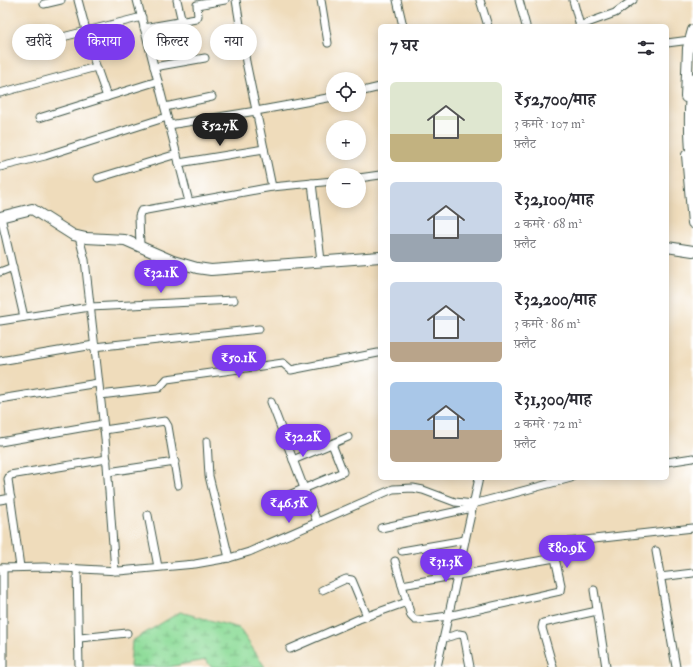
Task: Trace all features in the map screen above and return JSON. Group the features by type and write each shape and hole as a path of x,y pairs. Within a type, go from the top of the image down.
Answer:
{"main road":[{"path":"693,79 691,91 691,149 693,168"}],"street":[{"path":"44,4 62,0"},
{"path":"78,0 85,24"},
{"path":"137,0 143,24"},
{"path":"177,0 182,22"},
{"path":"169,24 198,18 197,5 225,0"},
{"path":"236,0 256,111 272,188"},
{"path":"321,0 328,43"},
{"path":"397,0 403,24"},
{"path":"480,0 487,24"},
{"path":"518,0 525,24"},
{"path":"573,0 579,24"},
{"path":"585,24 616,13 633,0"},
{"path":"118,24 142,18"},
{"path":"669,42 692,35"},
{"path":"692,35 688,48 685,122 688,187 693,223"},
{"path":"154,67 205,58"},
{"path":"94,60 107,97"},
{"path":"152,60 189,202"},
{"path":"0,94 96,67"},
{"path":"39,118 158,81"},
{"path":"366,91 378,88"},
{"path":"165,107 212,97"},
{"path":"169,125 326,98"},
{"path":"0,167 45,156 167,117"},
{"path":"179,163 264,149"},
{"path":"98,178 177,154"},
{"path":"366,177 378,175"},
{"path":"140,246 139,216 141,211 272,188 326,182"},
{"path":"312,183 321,262"},
{"path":"24,317 1,217 32,209 43,214 67,232 79,237 125,240 186,266 211,270 378,257"},
{"path":"79,237 86,260 108,472 115,571"},
{"path":"669,247 693,251"},
{"path":"0,272 13,267"},
{"path":"0,321 90,307 234,300"},
{"path":"0,361 94,346 259,329"},
{"path":"100,395 159,388 168,379 283,363 290,370 378,353"},
{"path":"0,399 98,383"},
{"path":"271,402 317,522"},
{"path":"0,442 103,427 165,421 168,426 178,485"},
{"path":"293,460 348,437"},
{"path":"208,441 210,476 229,558"},
{"path":"268,504 343,472 343,468 332,444"},
{"path":"669,462 693,458"},
{"path":"20,568 8,479 12,474 106,460"},
{"path":"108,472 174,462"},
{"path":"437,667 478,480"},
{"path":"381,528 473,506 564,480"},
{"path":"2,667 1,568 115,571 229,558 249,552 381,493 404,487 423,490 455,502 473,506"},
{"path":"0,500 11,498"},
{"path":"148,515 158,567"},
{"path":"395,562 411,616 415,620 448,616 560,591 561,585 553,549 558,543 693,528"},
{"path":"402,551 465,540"},
{"path":"656,550 676,667"},
{"path":"402,585 555,558"},
{"path":"77,569 80,638 79,667"},
{"path":"660,576 693,573"},
{"path":"322,590 346,579 352,580 367,616"},
{"path":"594,590 606,667"},
{"path":"290,649 367,616 407,602"},
{"path":"553,667 542,628 543,623 598,611"},
{"path":"80,638 127,633"},
{"path":"444,638 459,634 464,635 470,667"}],"green space":[{"path":"180,612 239,628 265,667 211,667 206,660 168,667 130,667 132,641"}]}
